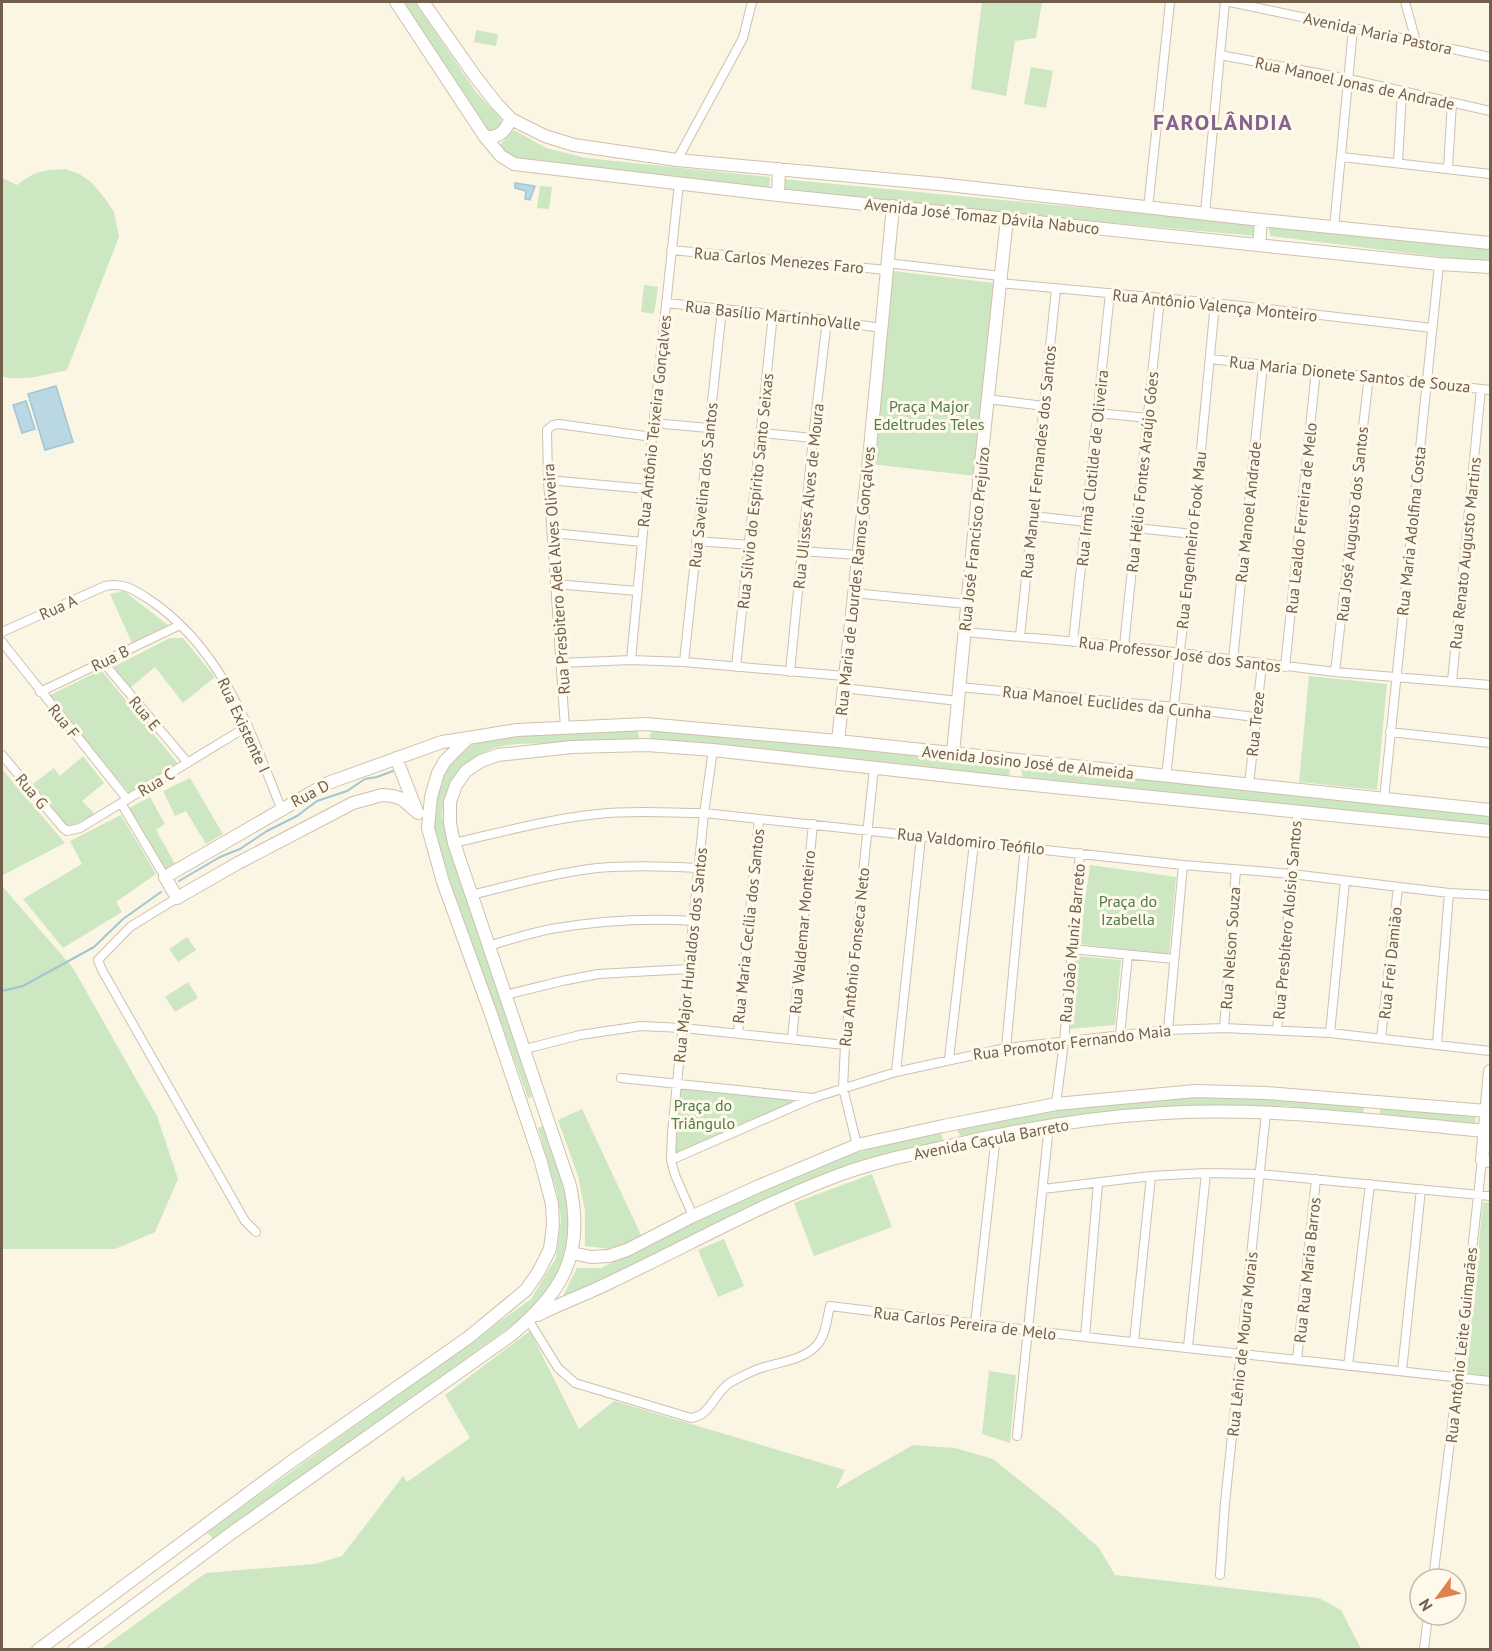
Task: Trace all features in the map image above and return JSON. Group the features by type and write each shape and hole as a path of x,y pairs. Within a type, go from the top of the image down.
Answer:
{"main road":[{"name":"Avenida José Tomaz Dávila Nabuco","path":"396,2 485,137 501,156 514,164 778,195 1439,264 1491,267"},
{"path":"423,2 475,76 511,118 501,134 495,137 485,137"},
{"name":"Avenida José Tomaz Dávila Nabuco","path":"511,118 574,145 677,160 939,184 1491,243"},
{"path":"778,195 779,169"},
{"name":"Rua Maria de Lourdes Ramos Gonçalves","path":"838,741 893,206"},
{"name":"Rua José Francisco Prejuízo","path":"953,753 999,279 1007,218"},
{"path":"1259,245 1261,220"},
{"path":"646,724 646,746"},
{"name":"Avenida Josino José de Almeida","path":"468,738 517,730 646,724 838,741 1491,810"},
{"path":"428,828 431,797 438,773 445,761 468,738"},
{"name":"Rua D","path":"165,877 281,808 328,783 442,742 468,738"},
{"name":"Avenida Josino José de Almeida","path":"525,1049 471,895 450,823 450,802 456,785 466,771 481,761 498,755 572,747 646,746 713,750 1491,831"},
{"path":"38,1650 288,1464 469,1337 526,1290 550,1249 553,1225 552,1204 546,1180 443,882 428,828 418,813 396,758"},
{"path":"1013,783 1016,761"},
{"path":"165,877 177,898 238,863 353,803 382,795 402,799 418,813"},
{"path":"504,1055 512,1061 525,1100 533,1104 537,1098 525,1061 525,1049"},
{"path":"74,1650 233,1532 510,1336 530,1319 555,1290 572,1253 576,1217 570,1186 525,1049"},
{"name":"Rua Antônio Leite Guimarães","path":"1486,1161 1485,1131 1491,1071"},
{"name":"Avenida Caçula Barreto","path":"572,1253 591,1257 609,1256 647,1241 673,1222 693,1216 857,1145 1056,1104 1195,1091 1266,1093 1487,1111"},
{"path":"1372,1120 1374,1102"},
{"name":"Avenida Caçula Barreto","path":"530,1319 615,1281 705,1234 829,1179 899,1157 996,1135 1093,1119 1164,1113 1266,1113 1485,1131"},
{"path":"546,1180 546,1168 533,1126 538,1120 547,1123 564,1167"},
{"path":"943,1126 949,1146"},
{"path":"220,1515 223,1527 233,1532"},
{"path":"186,1539 205,1538 207,1547 202,1555"}],"street":[{"path":"677,160 742,38 752,2"},
{"path":"1148,208 1170,2"},
{"path":"1205,213 1227,2"},
{"name":"Avenida Maria Pastora","path":"1227,2 1491,57"},
{"path":"1275,11 1279,2"},
{"path":"1405,2 1416,41"},
{"path":"1334,228 1353,29"},
{"name":"Rua Manoel Jonas de Andrade","path":"1220,55 1491,111"},
{"path":"1398,162 1402,92"},
{"path":"1448,168 1452,103"},
{"path":"1342,157 1491,174"},
{"name":"Rua Antônio Teixeira Gonçalves","path":"632,660 652,437 679,183"},
{"name":"Rua Carlos Menezes Faro","path":"671,250 887,267 999,279"},
{"name":"Rua Maria Adolfina Costa","path":"1384,799 1439,264"},
{"name":"Rua Antônio Valença Monteiro","path":"999,279 1056,289 1215,303 1432,328"},
{"name":"Rua Manuel Fernandes dos Santos","path":"1020,636 1056,289"},
{"name":"Rua Irmã Clotilde de Oliveira","path":"1072,642 1110,293"},
{"name":"Rua Hélio Fontes Araújo Góes","path":"1124,646 1160,298"},
{"name":"Rua Basílio MartinhoValle","path":"666,303 881,328"},
{"name":"Rua Engenheiro Fook Mau","path":"1166,777 1193,534 1215,303"},
{"name":"Rua Savelina dos Santos","path":"684,662 722,309"},
{"name":"Rua Sílvio do Espírito Santo Seixas","path":"736,667 773,314"},
{"name":"Rua Ulisses Alves de Moura","path":"790,672 827,320"},
{"name":"Rua Maria Dionete Santos de Souza","path":"1210,359 1486,389"},
{"name":"Rua Manoel Andrade","path":"1233,660 1263,364"},
{"name":"Rua Lealdo Ferreira de Melo","path":"1285,667 1316,370"},
{"name":"Rua José Augusto dos Santos","path":"1335,672 1368,375"},
{"name":"Rua Renato Augusto Martins","path":"1452,681 1486,389"},
{"path":"988,399 1044,406"},
{"path":"1098,413 1147,418"},
{"path":"654,423 709,428"},
{"name":"Rua Presbitero Adel Alves Oliveira","path":"565,728 548,480 548,430 553,425 559,424 652,437"},
{"path":"762,433 813,438"},
{"path":"548,480 647,489"},
{"path":"1033,516 1086,522"},
{"path":"1136,528 1193,534"},
{"path":"553,533 642,542"},
{"path":"696,541 750,545"},
{"path":"801,551 858,555"},
{"name":"Rua Existente I","path":"114,584 136,591 161,607 180,625 216,667 235,698 248,726 281,808"},
{"name":"Rua A","path":"2,632 114,584"},
{"path":"555,584 637,591"},
{"path":"853,593 967,604"},
{"name":"Rua B","path":"40,692 180,625"},
{"name":"Rua Professor José dos Santos","path":"965,632 1124,646 1285,667 1491,685"},
{"name":"Rua F","path":"2,642 124,801 165,877"},
{"path":"561,663 632,660 684,662 790,672 958,701"},
{"name":"Rua E","path":"103,662 188,763"},
{"name":"Rua Treze","path":"1249,785 1262,664"},
{"name":"Rua Manoel Euclides da Cunha","path":"959,687 1255,717"},
{"name":"Rua C","path":"63,828 67,831 80,828 248,726"},
{"path":"1390,732 1491,743"},
{"name":"Rua Major Hunaldos dos Santos","path":"671,1160 704,813 713,750"},
{"name":"Rua G","path":"2,755 63,828"},
{"name":"Rua Antônio Fonseca Neto","path":"857,1145 843,1088 845,1045 874,768"},
{"name":"Rua Presbítero Aloísio Santos","path":"1277,1030 1298,811"},
{"name":"Rua Valdomiro Teófilo","path":"454,843 546,822 597,814 704,813 974,843 1025,846 1183,865 1292,874 1449,893 1491,895"},
{"name":"Rua Maria Cecília dos Santos","path":"738,1033 759,819"},
{"name":"Rua Waldemar Monteiro","path":"792,1040 813,824"},
{"path":"896,1072 921,837"},
{"path":"949,1059 974,843"},
{"path":"1006,1048 1025,846"},
{"name":"Rua João Muniz Barreto","path":"1056,1104 1064,1042 1080,853"},
{"path":"471,895 553,875 596,868 650,865 699,867"},
{"path":"1168,1029 1183,865"},
{"name":"Rua Nelson Souza","path":"1224,1028 1236,869"},
{"path":"1330,1034 1345,881"},
{"name":"Rua Frei Damião","path":"1382,1038 1398,887"},
{"path":"1437,1044 1449,893"},
{"path":"177,898 130,927 98,960 107,980 245,1221 256,1232"},
{"path":"488,946 548,930 598,922 653,919 693,921"},
{"path":"1071,949 1128,956 1174,958"},
{"path":"1120,1035 1128,956"},
{"path":"505,995 598,974 689,969"},
{"path":"525,1049 606,1030 641,1026 738,1033 845,1045"},
{"name":"Rua Promotor Fernando Maia","path":"671,1160 813,1098 896,1072 1006,1048 1168,1029 1224,1028 1382,1038 1491,1051"},
{"path":"621,1078 813,1098"},
{"name":"Rua Lênio de Moura Morais","path":"1220,1575 1225,1503 1266,1113"},
{"path":"1017,1436 1044,1189 1048,1125"},
{"path":"975,1324 996,1135"},
{"path":"671,1160 693,1216"},
{"name":"Rua Antônio Leite Guimarães","path":"1434,1567 1478,1194 1486,1161"},
{"path":"1044,1189 1151,1176 1206,1173 1260,1174 1491,1196"},
{"path":"1188,1347 1206,1173"},
{"path":"1134,1342 1151,1176"},
{"name":"Rua Rua Maria Barros","path":"1297,1360 1316,1179"},
{"path":"1085,1338 1098,1183"},
{"path":"1348,1366 1370,1184"},
{"path":"1402,1371 1421,1189"},
{"name":"Rua Carlos Pereira de Melo","path":"530,1319 558,1368 574,1383 691,1418 702,1415 708,1410 717,1395 729,1384 759,1368 810,1352 819,1344 823,1336 830,1306 1085,1338 1188,1347 1491,1381"},
{"path":"1423,1627 1424,1650"}],"green space":[{"path":"401,2 415,2 476,92 502,120 504,126 498,133 488,132"},
{"path":"982,2 1042,2 1036,38 1015,41 1006,96 971,89"},
{"path":"476,30 498,34 496,46 474,42"},
{"path":"1031,67 1053,71 1046,108 1024,104"},
{"path":"514,130 546,148 586,158 770,177 769,191 520,164 498,147"},
{"path":"66,169 90,181 104,197 114,212 119,237 67,370 27,378 3,377 2,178 17,185 40,172"},
{"path":"782,179 1253,224 1255,236 782,193"},
{"path":"540,186 552,187 549,209 537,208"},
{"path":"1273,226 1490,249 1490,263 1270,236 1269,229"},
{"name":"Praça Major Edeltrudes Teles","path":"893,271 994,283 976,476 870,464"},
{"path":"644,285 658,287 654,314 641,312"},
{"path":"124,591 168,625 132,643 110,594"},
{"path":"170,638 183,638 215,677 183,703 155,667 130,688 113,667"},
{"path":"101,670 179,765 130,794 48,696"},
{"path":"1309,676 1387,684 1377,790 1299,782"},
{"path":"655,728 1011,764 1009,775 1003,776 652,740 649,736"},
{"path":"638,729 639,741 516,744 494,748 478,755 465,765 444,798 442,816 447,841 517,1042 517,1050 532,1097 528,1098 436,842 432,818 440,779 457,756 472,744 491,737"},
{"path":"83,756 104,783 82,801 95,814 69,828 33,784 54,768 60,776"},
{"path":"1025,764 1490,813 1490,826 1023,777 1021,769"},
{"path":"2,769 65,843 3,875 2,873"},
{"path":"190,778 223,834 206,844 186,811 175,816 163,791"},
{"path":"150,797 165,824 156,830 175,864 164,870 129,808"},
{"path":"121,815 156,874 116,902 122,912 63,948 23,899 82,864 70,841"},
{"name":"Praça do Izabella","path":"1090,865 1176,877 1169,955 1079,944"},
{"path":"2,886 73,968 157,1116 178,1179 155,1232 115,1249 2,1249"},
{"path":"187,937 196,950 178,962 169,949"},
{"path":"1076,956 1121,960 1115,1025 1069,1029"},
{"path":"188,982 198,998 175,1012 165,997"},
{"name":"Praça do Triângulo","path":"680,1087 799,1100 674,1154"},
{"path":"1194,1096 1364,1104 1363,1115 1287,1106 1188,1110 1037,1125 960,1136 956,1127 1047,1108"},
{"path":"1380,1106 1476,1116 1475,1126 1380,1114"},
{"path":"582,1109 642,1237 610,1249 585,1246 585,1211 578,1176 558,1120"},
{"path":"544,1126 568,1184 572,1237 559,1275 533,1310 213,1542 211,1536 206,1533 531,1299 556,1258 561,1219 557,1193 538,1128"},
{"path":"940,1129 944,1143 877,1160 563,1296 577,1268 601,1268 744,1198 849,1155"},
{"path":"872,1174 892,1227 814,1256 794,1203"},
{"path":"1483,1202 1490,1203 1490,1378 1466,1376"},
{"path":"724,1239 744,1286 718,1297 698,1250"},
{"path":"530,1331 579,1429 614,1401 845,1470 836,1489 913,1445 955,1448 993,1459 1058,1511 1099,1548 1115,1575 1319,1598 1341,1610 1361,1649 101,1649 206,1573 315,1564 342,1556 403,1476 407,1482 470,1438 445,1395"},
{"path":"989,1371 1016,1375 1010,1443 982,1434"}],"water":[{"path":"515,183 535,186 530,200 525,199 526,191 515,188"},
{"path":"56,386 73,442 45,450 28,394"},
{"path":"26,401 35,429 22,433 13,405"}],"waterway":[{"path":"179,881 297,816 317,801 347,791 365,779 393,771"},
{"path":"2,991 23,986 94,947 123,919 161,892"}],"district":[{"name":"FAROLÂNDIA","path":"1223,122"}]}
